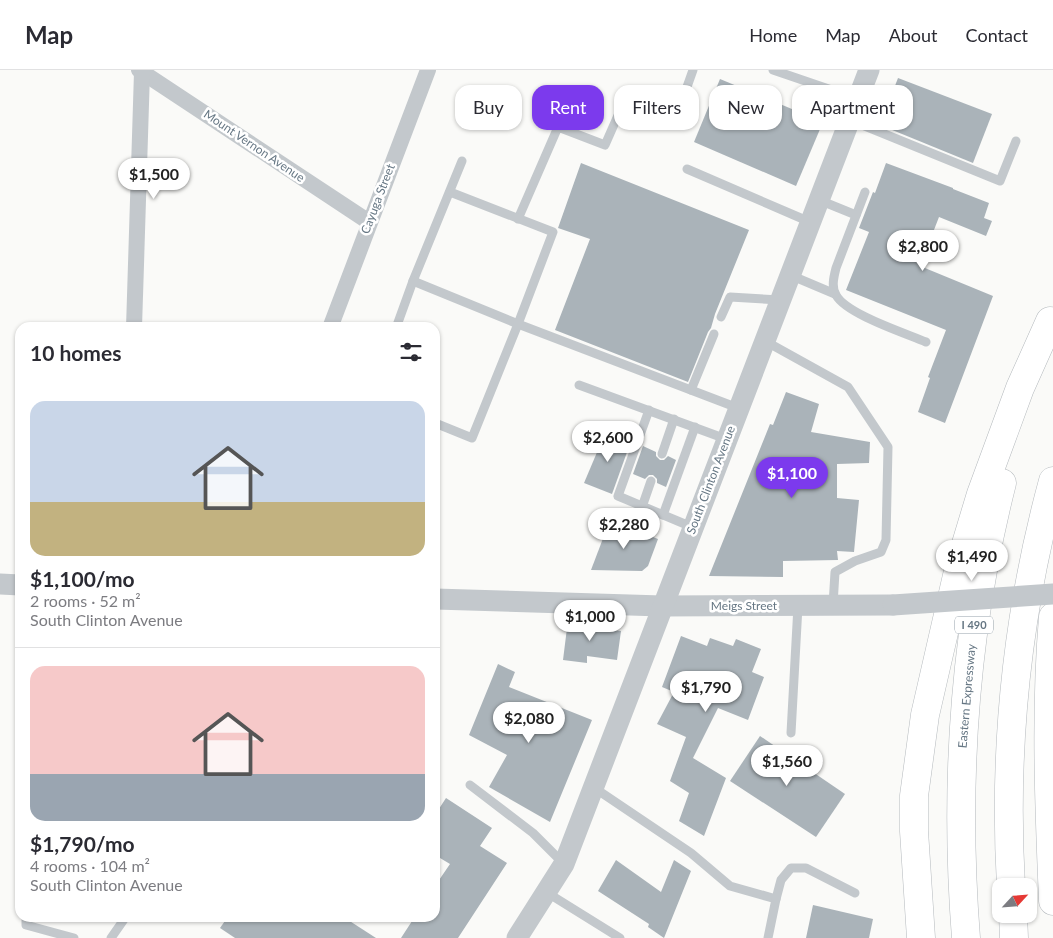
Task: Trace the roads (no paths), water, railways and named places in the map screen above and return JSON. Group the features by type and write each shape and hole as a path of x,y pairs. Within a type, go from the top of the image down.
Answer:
{"highway":[{"path":"921,938 914,805 924,715 960,566 980,494 1017,397 1052,318"},
{"name":"Eastern Expressway","path":"966,938 960,833 962,758 975,611 989,537 1006,464 1027,391 1052,318"},
{"path":"1011,878 1010,766 1018,654 1033,564 1053,481"},
{"path":"1053,617 1049,751 1053,901"},
{"path":"1013,923 1014,938"}],"street":[{"name":"Cayuga Street","path":"332,322 428,70"},
{"name":"South Clinton Avenue","path":"863,85 869,70"},
{"name":"Mount Vernon Avenue","path":"140,71 369,222"},
{"path":"134,322 140,71"},
{"name":"South Clinton Avenue","path":"517,938 564,864 846,130"},
{"path":"0,584 15,584"},
{"name":"Meigs Street","path":"440,598 662,606 833,606 893,605 1053,594"}],"lane":[{"path":"518,218 558,127 605,145 626,95 677,115 694,70"},
{"path":"773,70 817,85"},
{"path":"875,130 1000,181 1016,141"},
{"path":"398,322 462,161"},
{"path":"687,169 810,222"},
{"path":"440,425 472,438 553,232 450,192"},
{"path":"835,294 833,278 865,192"},
{"path":"819,200 856,215"},
{"path":"790,275 835,294 851,310 926,342"},
{"path":"413,281 518,324 738,408"},
{"path":"721,318 730,297 780,300"},
{"path":"691,390 714,334"},
{"path":"764,340 848,387 888,447 886,540 881,552 855,561 836,572 833,606"},
{"path":"579,385 726,439"},
{"path":"649,410 618,496 692,527"},
{"path":"662,454 674,420"},
{"path":"663,515 695,427"},
{"path":"642,507 651,481"},
{"path":"791,733 798,606"},
{"path":"470,785 532,833 564,864"},
{"path":"593,787 691,853 730,886 776,900"},
{"path":"768,938 781,880 791,868 806,868 855,892"},
{"path":"546,892 620,938"},
{"path":"26,922 26,925 74,938"},
{"path":"111,938 122,922"}]}
